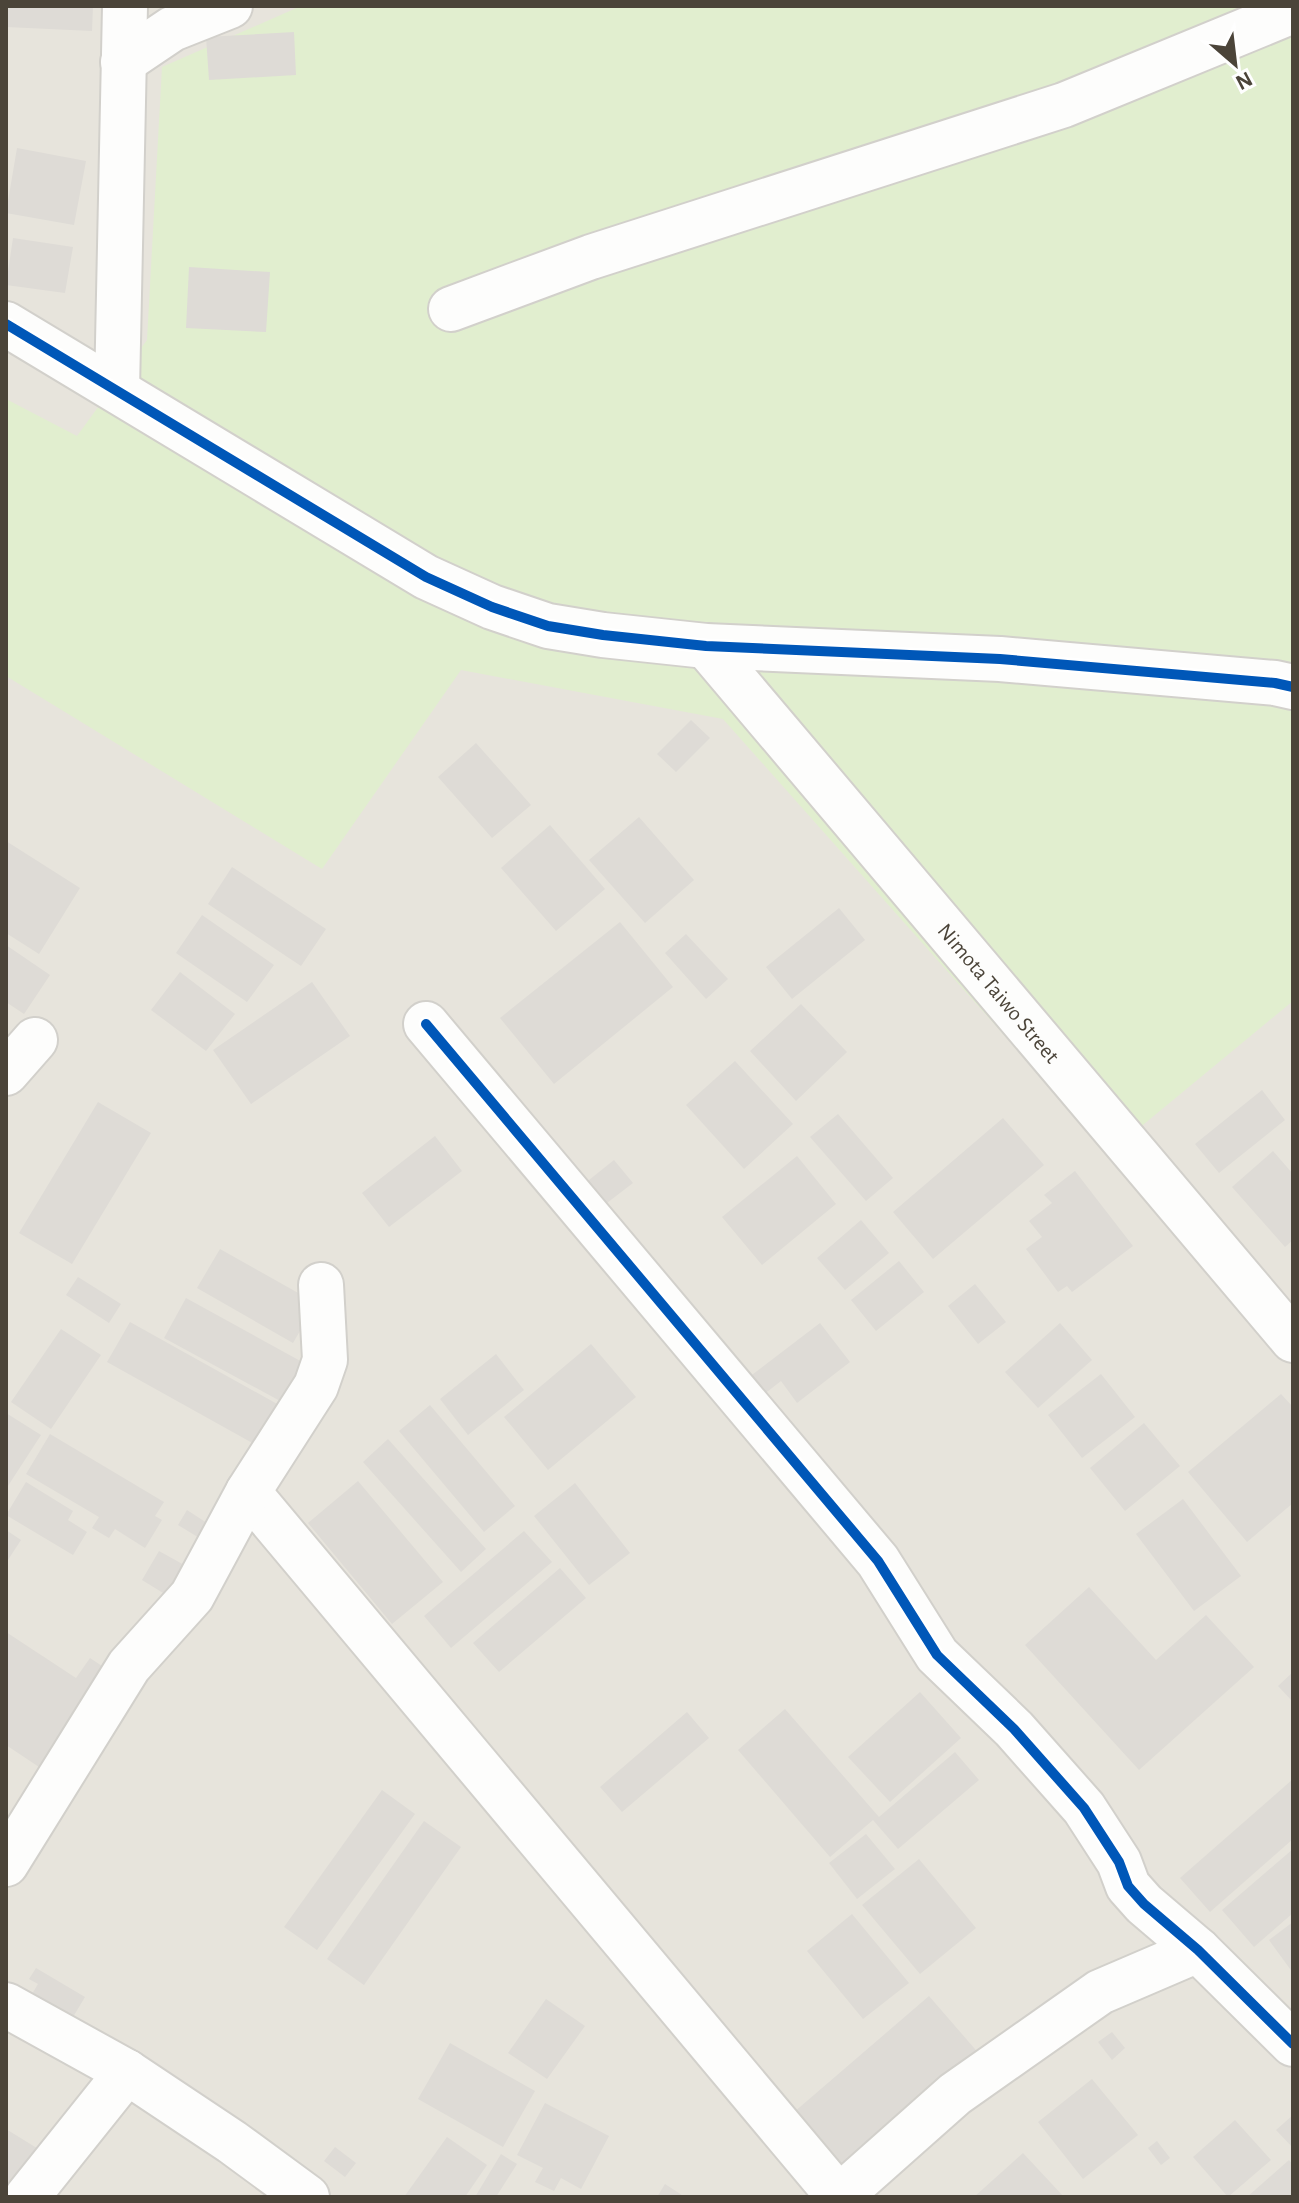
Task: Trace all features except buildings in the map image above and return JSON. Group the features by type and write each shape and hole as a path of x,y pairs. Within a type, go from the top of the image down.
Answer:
{"street":[{"path":"117,390 125,6"},
{"path":"123,62 172,29 230,6"},
{"path":"451,309 591,257 1064,105 1293,11"},
{"path":"6,324 426,577 492,607 548,626 706,646 1000,659 1260,681 1293,687"},
{"name":"Nimota Taiwo Street","path":"706,646 1293,1340"},
{"path":"426,1024 878,1561 937,1655 1014,1729 1084,1808 1119,1862 1128,1886 1293,2044"},
{"path":"6,1073 35,1040"},
{"path":"6,1864 129,1666 192,1596 248,1492 316,1386 325,1360 321,1285"},
{"path":"248,1492 839,2197 955,2094 1100,1992 1198,1950"},
{"path":"6,2005 127,2072 232,2142 297,2194"},
{"path":"27,2197 127,2072"}],"shaded area":[{"path":"6,6 1293,6 1293,2197 6,2197"}],"green space":[{"path":"301,6 1293,6 1293,1001 1109,1153 723,719 461,670 322,869 6,676 6,399 77,436 147,340 162,67"}],"cycle path":[{"path":"6,324 426,577 492,607 548,626 706,646 1000,659 1293,687"},
{"path":"426,1024 878,1561 937,1655 1014,1729 1084,1808 1119,1862 1128,1886 1293,2044"}]}
